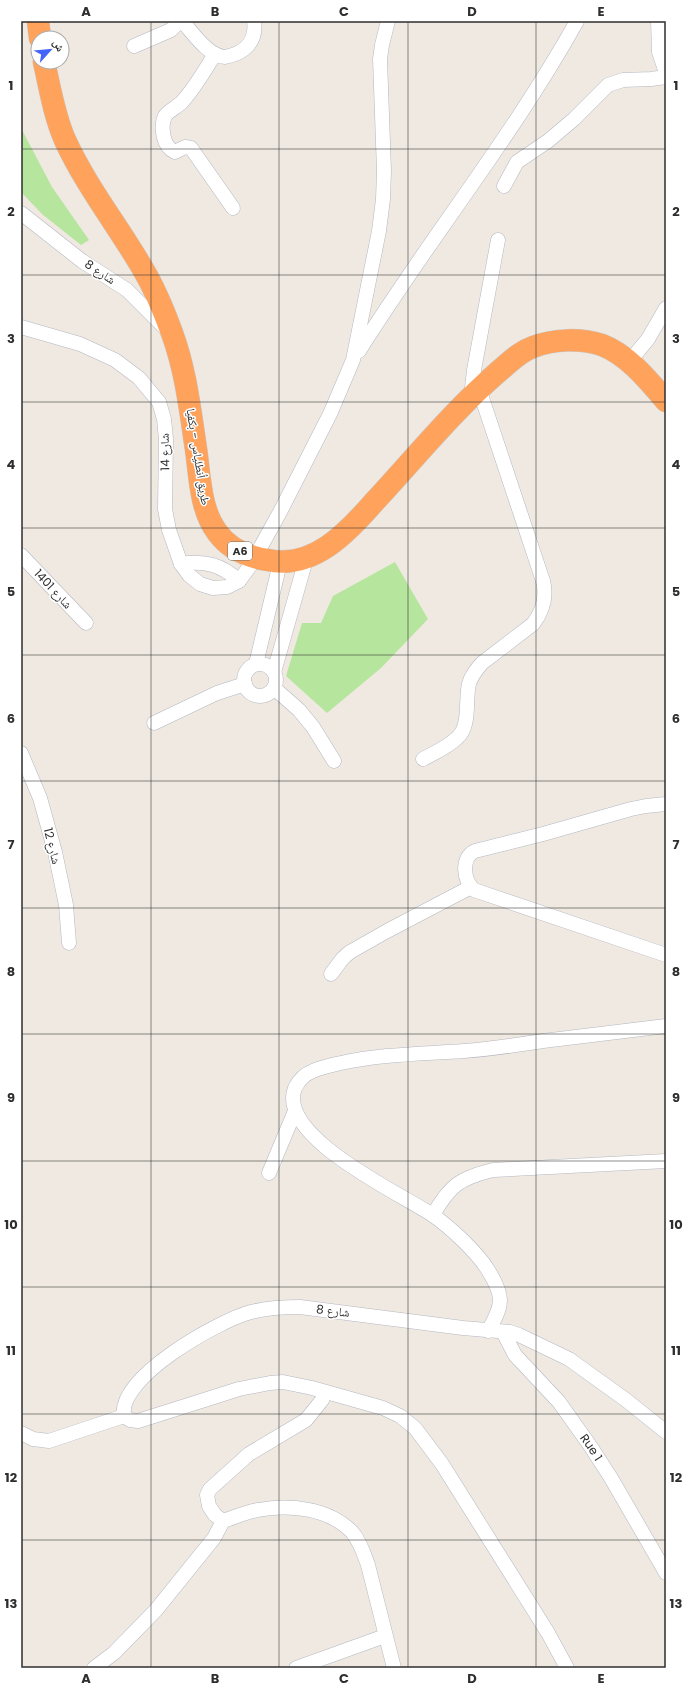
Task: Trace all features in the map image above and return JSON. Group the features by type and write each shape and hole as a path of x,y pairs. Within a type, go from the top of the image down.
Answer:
{"highway":[{"name":"طريق أنطلياس - بكفيا","path":"46,70 58,123 71,152 92,189 144,270 155,291 173,337 188,392 205,505 216,531 231,546 254,558 280,563 294,561 326,548 347,531 475,393 519,354 533,347 547,343 568,341 590,342 602,346 629,362 666,402"}],"street":[{"path":"134,46 171,30 181,21 203,44 215,54 223,57 231,55 249,45 262,26 263,21"},
{"path":"254,21 254,36"},
{"path":"353,360 384,199 380,59 388,21"},
{"path":"181,564 206,562 230,572 239,581 245,574 266,540 326,421 353,360 390,302 528,101 577,21"},
{"path":"658,21 659,52 666,73"},
{"path":"215,54 182,102 166,114 163,134 172,150 175,152 185,147 191,148 233,208"},
{"path":"504,186 517,162 548,141 568,124 608,85 623,80 666,77"},
{"name":"شارع 8","path":"21,213 82,261 127,290 173,337"},
{"path":"422,759 452,742 462,733 465,723 469,685 476,669 533,624 538,618 544,603 543,581 475,393 474,370 498,240"},
{"path":"366,298 378,305 390,302"},
{"path":"629,362 648,339 666,308"},
{"name":"شارع 14","path":"21,327 80,344 115,360 139,378 159,402 164,419 166,439 165,509 169,530 181,564 189,575 200,584 213,588 227,587 239,581"},
{"path":"218,566 231,546"},
{"name":"شارع 1401","path":"21,555 86,623"},
{"path":"274,672 307,556"},
{"path":"256,664 265,665 274,672 276,677 274,688 266,695 261,696 251,693 244,684 245,674 256,664 280,563"},
{"path":"154,723 217,694 244,684"},
{"path":"274,688 299,710 313,727 334,761"},
{"name":"شارع 12","path":"21,754 40,798 55,852 66,905 69,943"},
{"path":"666,804 631,809 472,852 467,858 465,867 467,879 471,888 474,890 666,955"},
{"path":"331,974 343,958 350,952 387,931 471,888"},
{"path":"488,1331 500,1303 493,1278 482,1260 433,1215 350,1166 319,1143 295,1111 293,1098 295,1088 304,1076 314,1070 359,1059 406,1054 465,1051 666,1026"},
{"path":"269,1173 295,1111"},
{"path":"433,1215 443,1198 454,1186 466,1178 493,1170 666,1161"},
{"name":"شارع 8","path":"124,1416 123,1410 128,1396 158,1363 178,1348 233,1318 252,1312 279,1307 300,1307 519,1335 569,1359 626,1400 666,1432"},
{"name":"Rue 1","path":"503,1332 515,1355 559,1402 591,1447 611,1478 666,1573"},
{"path":"21,1433 33,1439 49,1441 124,1416 130,1420 138,1421 239,1389 270,1383 299,1385 383,1408 400,1416 415,1428 442,1464 544,1627 567,1668"},
{"path":"325,1392 322,1400 306,1420 249,1454 210,1489 207,1495 208,1506 215,1515 223,1520 259,1510 298,1508 331,1517 352,1532 364,1551 394,1668"},
{"path":"94,1668 114,1653 156,1610 214,1538 223,1520"},
{"path":"296,1668 385,1636"}],"green space":[{"path":"21,128 52,187 89,240 81,245 42,214 21,192"},
{"path":"395,562 428,619 381,668 327,713 286,676 302,623 321,623 333,596"}]}
